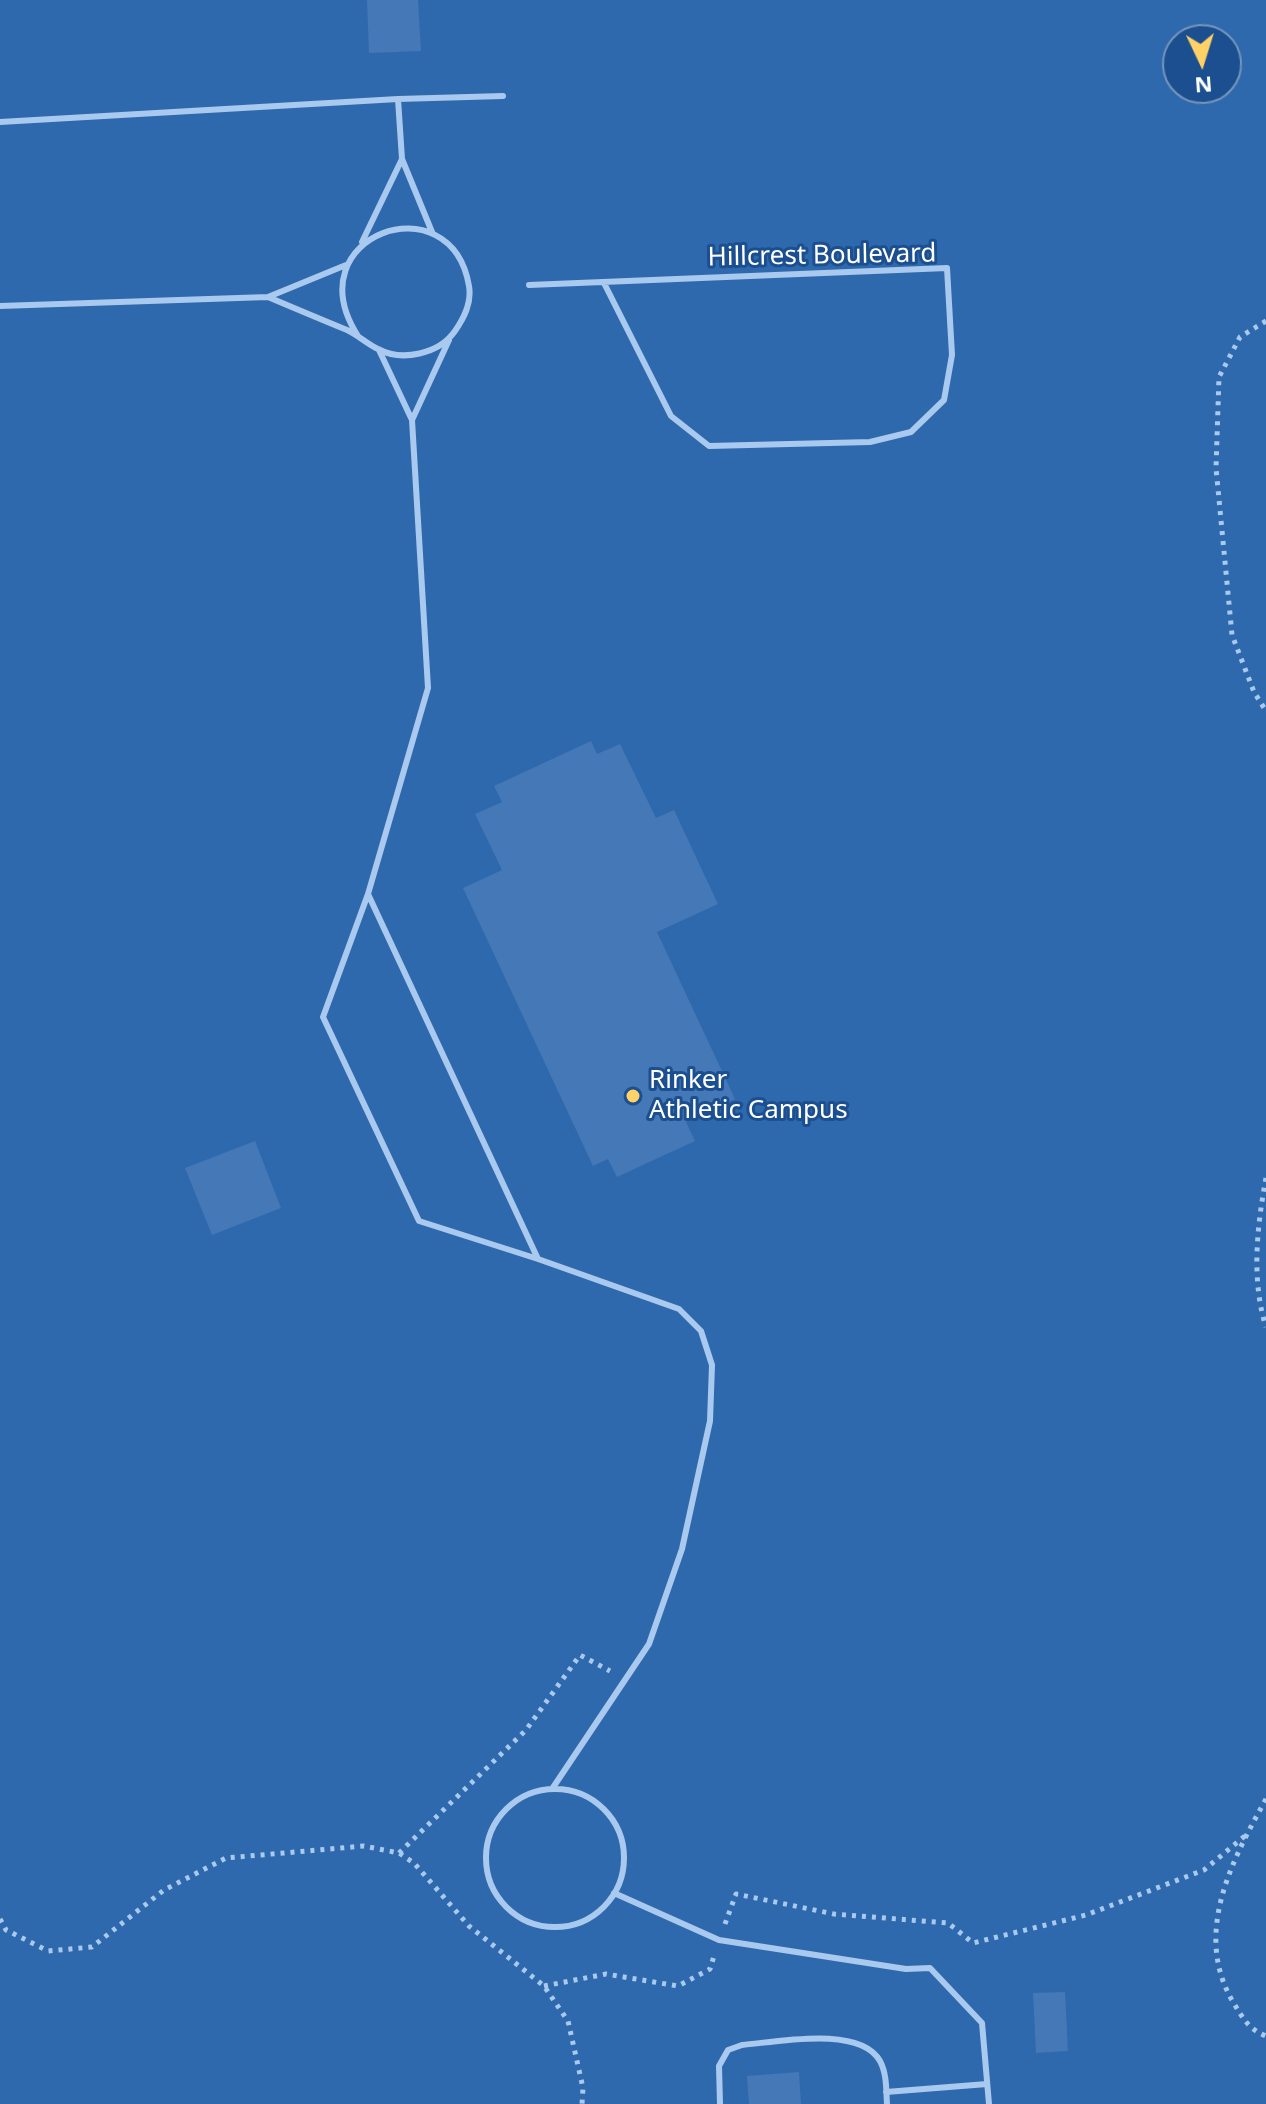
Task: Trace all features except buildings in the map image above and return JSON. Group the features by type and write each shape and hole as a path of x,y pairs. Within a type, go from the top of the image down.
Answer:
{"lane":[{"path":"0,122 398,99 503,96"},
{"path":"398,99 402,159 432,232"},
{"path":"358,336 345,315 341,290 346,265 361,245 402,159"},
{"path":"361,245 382,231 407,227 432,232 452,247 466,268 470,293 465,317 450,338 412,420"},
{"path":"0,306 268,297 346,265"},
{"name":"Hillcrest Boulevard","path":"529,285 947,268 952,355 944,400 911,432 854,443 709,446 671,416 604,283"},
{"path":"268,297 358,336 379,350 404,356 429,351 450,338"},
{"path":"379,350 412,420 428,688 368,894 323,1017 419,1221 679,1309 701,1331 712,1365 710,1421 682,1549 649,1644 552,1789"},
{"path":"368,894 538,1259"},
{"path":"552,1789 587,1797 606,1812 619,1832 625,1855 614,1893 606,1906 586,1920 563,1927 530,1923 500,1901 489,1880 488,1840 499,1819 515,1802 552,1789"},
{"path":"614,1893 719,1940 906,1969 930,1968 982,2023 989,2104"},
{"path":"720,2104 719,2075 722,2058 728,2050 742,2045 856,2041 879,2059 887,2104"},
{"path":"886,2092 987,2084"}],"path":[{"path":"1266,321 1240,337 1219,377 1216,468 1232,635 1254,692 1266,711"},
{"path":"1266,1178 1258,1218 1258,1302 1266,1327"},
{"path":"399,1853 526,1730 580,1655 626,1679"},
{"path":"1266,1799 1246,1835 1215,1914 1219,1978 1250,2030 1266,2036"},
{"path":"544,1986 606,1974 678,1986 710,1969 736,1894 834,1914 948,1923 973,1943 1086,1915 1204,1870 1246,1835"},
{"path":"0,1919 6,1930 48,1951 92,1947 164,1890 226,1858 364,1846 399,1853 414,1863 469,1926 544,1986 568,2021 583,2088 582,2104"}],"shaded area":[{"name":"Rinker Athletic Campus","path":"0,0 1266,0 1266,2104 0,2104"}],"place":[{"name":"Rinker Athletic Campus","path":"633,1096"}]}
